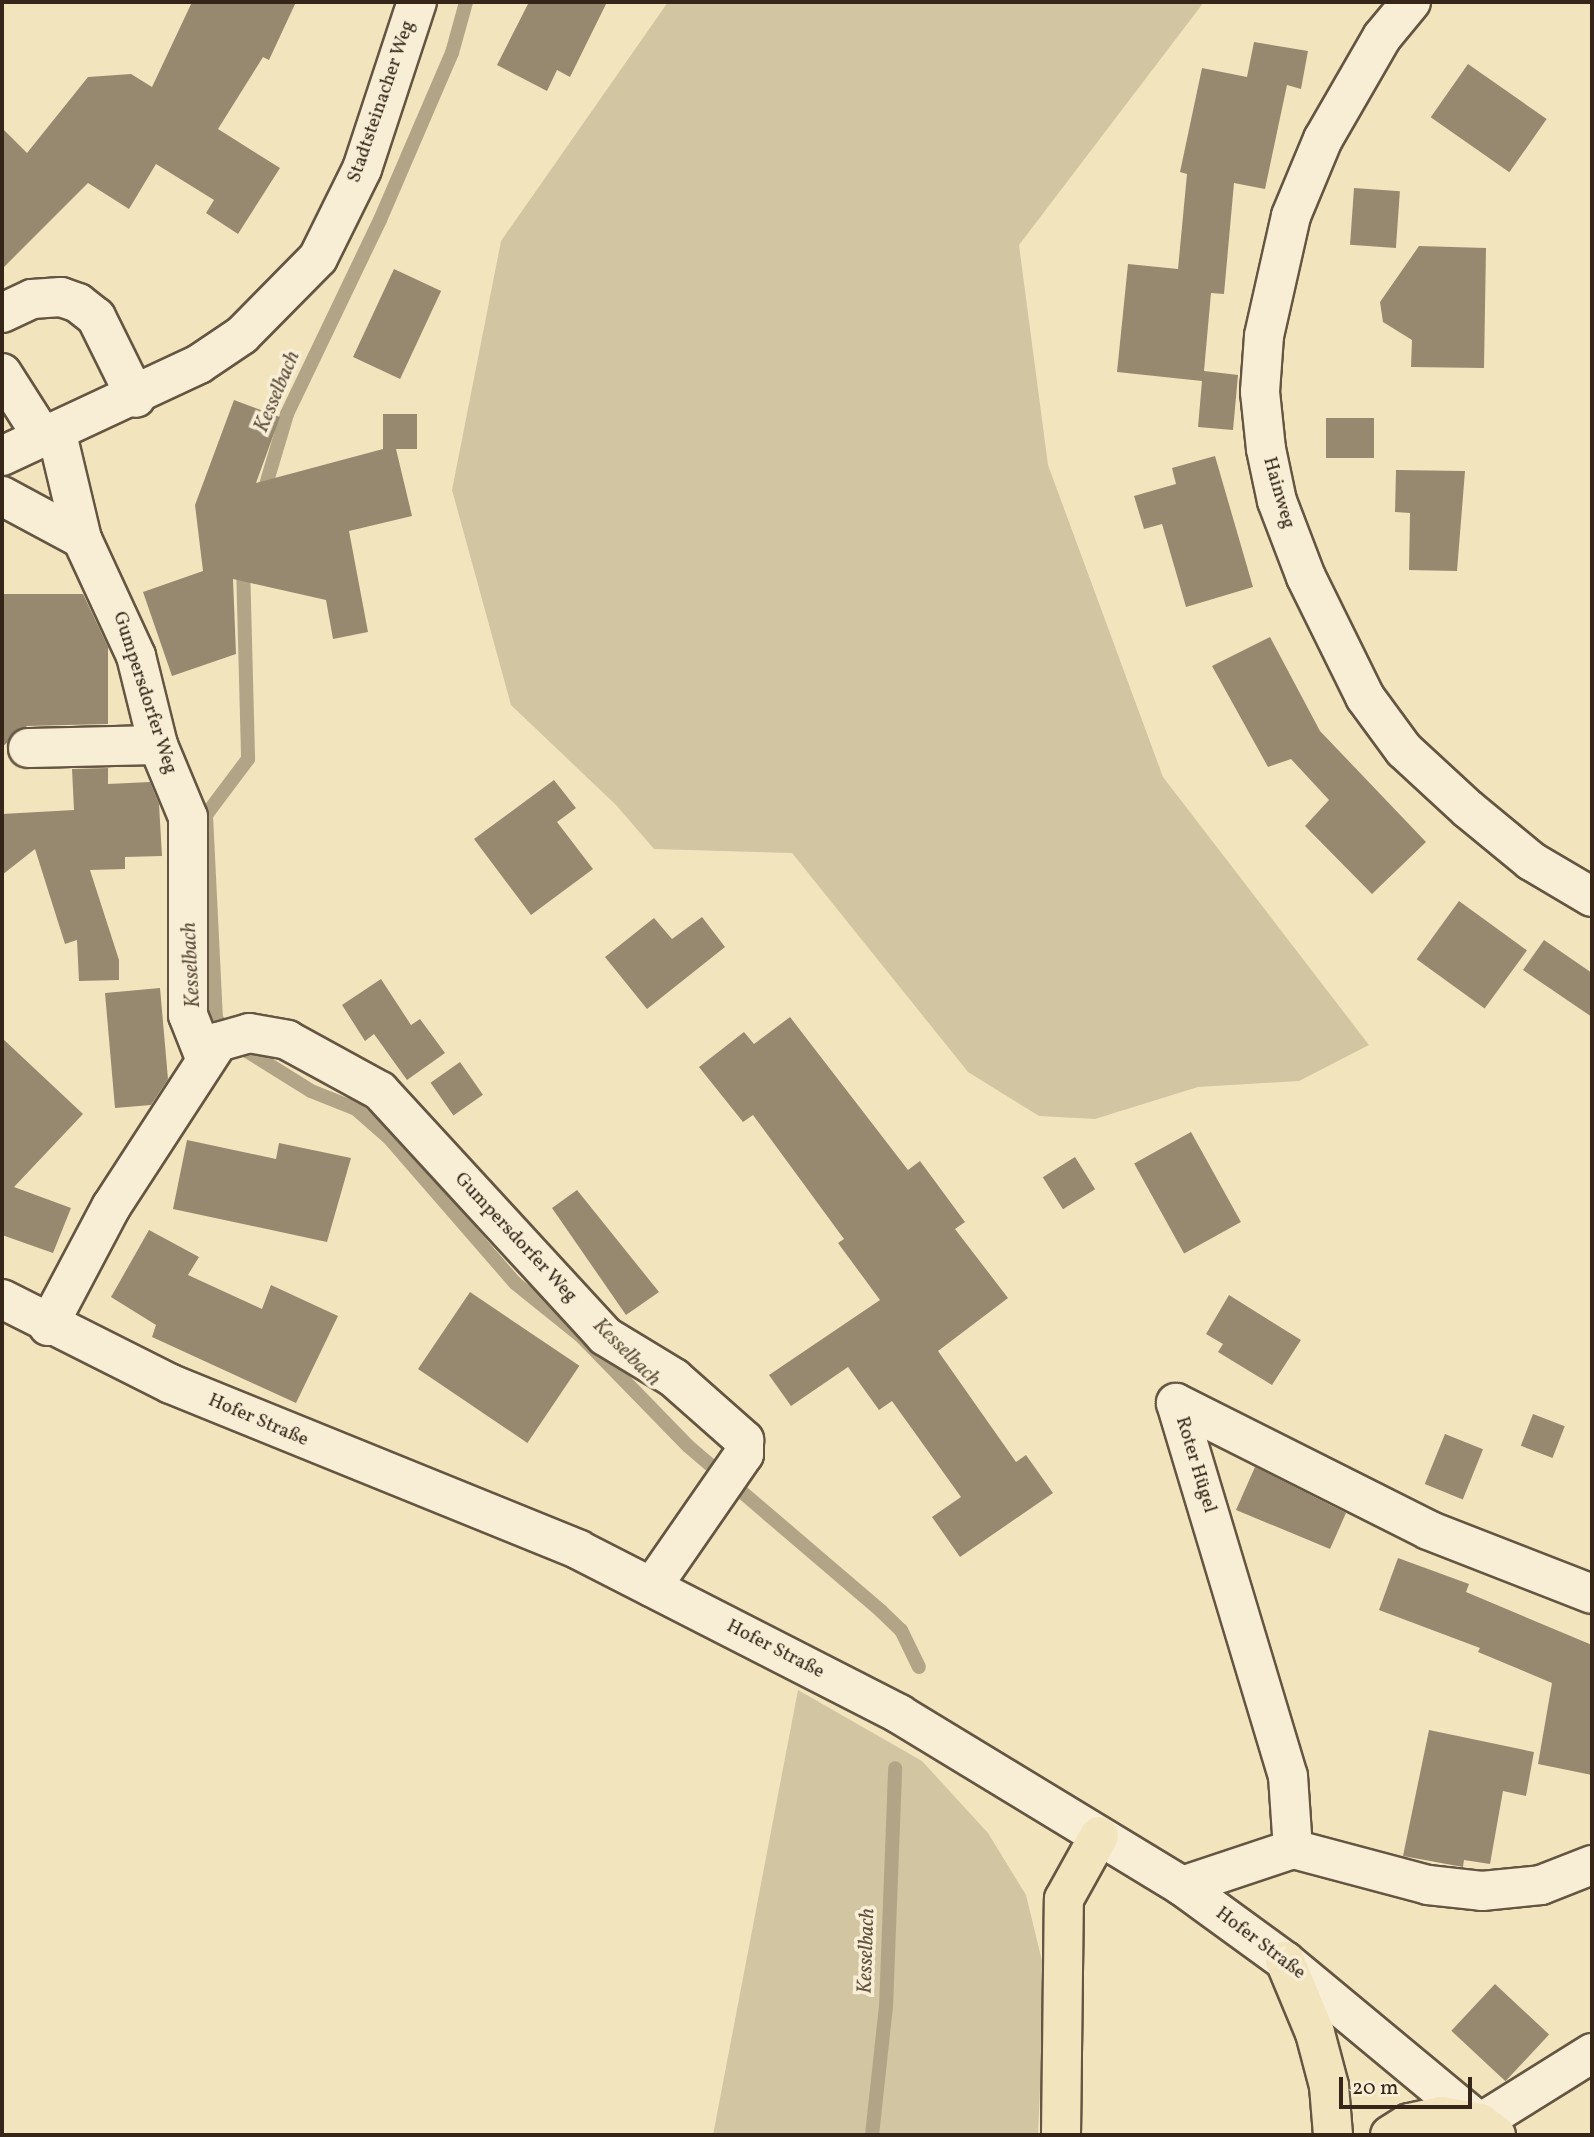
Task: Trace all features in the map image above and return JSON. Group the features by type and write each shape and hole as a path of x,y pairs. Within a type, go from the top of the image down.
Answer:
{"highway":[{"path":"1061,2135 1065,1899 1099,1836"},
{"path":"1285,1961 1318,2046 1333,2135"},
{"path":"1390,2135 1409,2123 1441,2116 1483,2132"}],"street":[{"name":"Stadtsteinacher Weg","path":"2,456 136,398 242,335 318,258 362,169 417,2"},
{"name":"Hainweg","path":"1411,2 1382,37 1323,139 1291,216 1264,336 1261,392 1268,462 1277,502 1334,642 1404,750 1531,861 1592,897"},
{"path":"2,313 32,299 61,297 78,303 96,317 136,398"},
{"name":"Gumpersdorfer Weg","path":"2,373 51,437 82,538 135,656 158,746 188,817 188,1015 224,1045 287,1040 380,1091 605,1336 674,1378 744,1440 744,1454 652,1587"},
{"path":"2,496 82,538"},
{"path":"28,748 158,746"},
{"path":"48,1326 68,1281 224,1045"},
{"name":"Hofer Straße","path":"2,1298 48,1326 273,1427 579,1550 899,1714 1182,1886 1285,1961 1483,2132"},
{"name":"Roter Hügel","path":"1293,1849 1288,1776 1176,1403 1428,1530 1592,1594"},
{"path":"1182,1886 1293,1849 1428,1885 1482,1891 1541,1885 1592,1865"},
{"path":"1483,2132 1592,2053"}],"shaded area":[{"path":"668,2 1204,2 1019,245 1048,465 1163,777 1369,1045 1299,1081 1198,1087 1095,1119 1039,1116 968,1072 792,853 654,849 616,805 511,705 452,490 501,241"},
{"path":"798,1690 922,1761 988,1833 1026,1895 1045,1973 1038,2135 713,2135"}],"building":[{"path":"192,2 296,2 269,60 263,57 218,129 280,168 238,234 206,213 214,200 156,164 129,209 88,183 2,269 2,128 27,153 88,77 131,74 152,87"},
{"path":"529,2 607,2 570,77 557,70 547,91 497,65"},
{"path":"1254,42 1308,51 1301,89 1287,85 1265,189 1234,183 1224,294 1211,293 1204,371 1238,375 1233,430 1198,427 1202,381 1117,372 1128,264 1178,269 1187,174 1180,172 1202,68 1247,77"},
{"path":"1468,64 1547,119 1509,172 1431,117"},
{"path":"1354,188 1400,191 1396,248 1350,245"},
{"path":"1419,246 1486,248 1484,368 1411,367 1412,340 1383,322 1380,302"},
{"path":"394,269 441,291 400,379 353,357"},
{"path":"234,400 280,417 256,483 383,449 383,414 417,414 417,449 396,449 412,516 349,531 368,632 333,639 326,600 233,579 236,654 172,676 143,592 203,571 195,505"},
{"path":"1326,418 1374,418 1374,458 1326,458"},
{"path":"1215,456 1253,587 1186,607 1162,524 1144,529 1134,496 1176,484 1172,468"},
{"path":"1396,470 1465,471 1457,571 1409,570 1410,513 1395,512"},
{"path":"2,594 83,594 108,647 108,724 27,726 2,747"},
{"path":"1270,637 1320,731 1426,842 1372,894 1305,826 1329,800 1291,759 1268,767 1212,666"},
{"path":"108,768 108,784 150,782 159,804 162,856 125,857 125,869 90,870 119,960 119,980 79,981 77,940 65,944 35,849 2,875 2,814 74,810 72,769"},
{"path":"554,780 576,808 557,822 593,869 531,915 474,839"},
{"path":"1459,901 1527,950 1485,1009 1417,959"},
{"path":"702,917 725,947 647,1009 605,957 654,918 672,939"},
{"path":"1544,940 1592,973 1592,1017 1523,970"},
{"path":"381,979 411,1025 420,1019 445,1053 407,1080 374,1034 365,1041 342,1005"},
{"path":"160,988 168,1079 151,1105 115,1108 105,993"},
{"path":"790,1017 908,1170 920,1161 965,1222 955,1229 1008,1298 938,1351 1016,1462 1026,1455 1053,1493 960,1557 932,1517 961,1497 892,1401 879,1410 848,1367 791,1406 769,1375 880,1300 838,1243 844,1239 753,1115 743,1122 699,1067 744,1032 754,1044"},
{"path":"2,1038 83,1114 14,1187 71,1208 53,1253 2,1235"},
{"path":"460,1062 483,1095 453,1115 431,1083"},
{"path":"1191,1132 1241,1222 1184,1254 1134,1164"},
{"path":"187,1140 276,1159 279,1143 351,1158 327,1242 173,1209"},
{"path":"1075,1157 1095,1189 1063,1209 1043,1177"},
{"path":"577,1190 659,1292 626,1315 552,1208"},
{"path":"149,1230 199,1257 188,1275 262,1309 271,1285 338,1316 296,1403 152,1337 156,1325 111,1297"},
{"path":"470,1292 579,1366 527,1443 418,1369"},
{"path":"1229,1295 1301,1340 1272,1385 1218,1352 1223,1344 1206,1334"},
{"path":"1533,1414 1565,1426 1553,1458 1521,1446"},
{"path":"1445,1434 1483,1449 1463,1499 1425,1484"},
{"path":"1255,1467 1346,1513 1330,1549 1236,1510"},
{"path":"1398,1558 1469,1584 1466,1592 1592,1645 1592,1775 1538,1764 1552,1683 1478,1652 1480,1648 1379,1610"},
{"path":"1429,1730 1534,1752 1526,1796 1503,1791 1490,1864 1464,1860 1463,1867 1403,1856"},
{"path":"1495,1984 1549,2034 1505,2081 1451,2031"}],"waterway":[{"name":"Kesselbach","path":"262,498 287,414 380,220 452,53 466,2"},
{"name":"Kesselbach","path":"243,564 248,759 206,815 216,1019 247,1051 311,1091 356,1109 389,1138 515,1283 581,1336 688,1446 901,1630 919,1667"},
{"name":"Kesselbach","path":"872,2135 886,2007 895,1768"}]}
